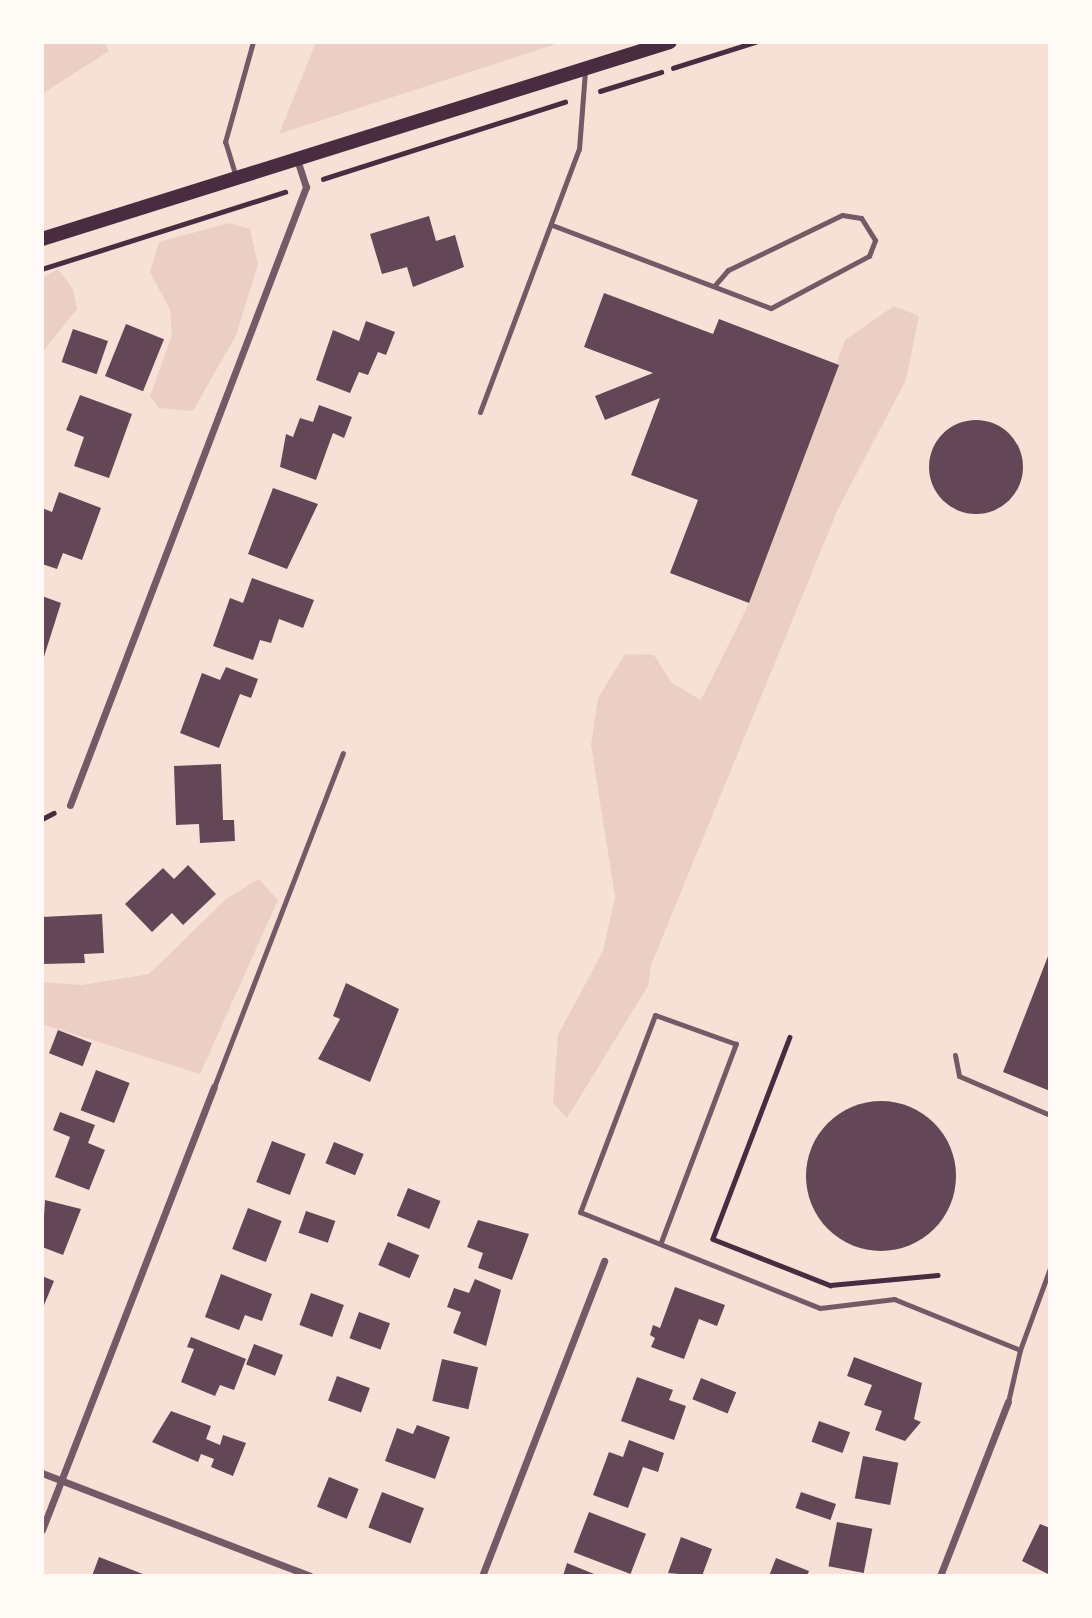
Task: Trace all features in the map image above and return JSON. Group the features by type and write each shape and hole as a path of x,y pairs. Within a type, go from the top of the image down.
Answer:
{"main road":[{"path":"42,239 670,42"}],"street":[{"path":"70,805 305,185 296,160"},
{"path":"42,1530 214,1087"},
{"path":"482,1576 604,1261"},
{"path":"940,1576 1008,1402"},
{"path":"42,1473 310,1576"}],"lane":[{"path":"237,179 225,142 253,42"},
{"path":"480,412 579,149 586,96 585,68"},
{"path":"552,225 771,308 869,256 875,240 861,218 842,215 728,270 714,286"},
{"path":"214,1087 343,753"},
{"path":"661,1242 736,1044 655,1015 580,1212 661,1242 820,1308 894,1300 1020,1350"},
{"path":"955,1055 959,1076 1050,1115"},
{"path":"1008,1402 1020,1350 1050,1268"}],"path":[{"path":"42,269 755,42"},
{"path":"790,1037 713,1239 830,1285 938,1275"}],"shaded area":[{"path":"42,42 104,42 109,51 42,94"},
{"path":"316,42 562,42 279,134"},
{"path":"229,223 250,229 258,264 236,335 193,411 159,408 150,396 172,335 170,310 150,272 159,242"},
{"path":"58,269 73,289 77,309 42,353 42,278"},
{"path":"894,306 919,316 906,380 838,509 651,965 648,986 567,1118 553,1103 558,1035 603,951 615,897 591,745 598,698 625,654 654,655 672,683 701,700 749,603 845,340"},
{"path":"259,879 278,900 200,1074 42,1024 42,982 82,985 149,974 226,899"}],"building":[{"path":"429,216 436,241 455,235 464,267 413,287 407,267 382,274 370,234"},
{"path":"604,293 713,334 719,319 839,365 749,603 670,573 698,500 631,475 660,398 605,420 595,396 653,373 584,347"},
{"path":"366,321 395,332 386,355 378,352 368,375 359,372 350,393 316,380 333,330 359,341"},
{"path":"126,324 164,339 143,391 105,376"},
{"path":"73,329 108,341 97,374 62,362"},
{"path":"80,395 132,414 109,478 74,466 84,437 66,430"},
{"path":"319,405 352,417 344,438 333,433 316,480 280,467 286,434 293,437 300,418 313,422"},
{"path":"976,420 994,424 1009,434 1019,449 1023,467 1019,485 1009,500 994,510 976,514 958,510 943,500 933,485 929,467 933,449 943,434 958,424"},
{"path":"273,488 318,504 287,569 248,554"},
{"path":"59,492 101,508 82,560 63,553 57,569 42,564 42,508 52,512"},
{"path":"252,578 314,600 303,628 279,619 271,643 260,640 253,660 213,646 230,598 243,603"},
{"path":"42,596 61,603 42,663"},
{"path":"226,667 258,679 251,698 240,694 219,748 180,733 202,673 220,680"},
{"path":"221,764 223,820 234,820 235,841 200,843 199,824 176,825 174,766"},
{"path":"188,865 216,894 183,925 172,913 152,932 125,904 163,868 174,879"},
{"path":"102,914 104,953 84,954 85,963 42,964 42,917"},
{"path":"1050,951 1050,1091 1003,1072"},
{"path":"346,983 399,1009 370,1082 318,1059 340,1019 333,1016"},
{"path":"58,1030 92,1043 83,1066 49,1053"},
{"path":"96,1070 130,1083 114,1123 81,1110"},
{"path":"881,1101 910,1106 934,1123 951,1147 956,1176 951,1205 934,1229 910,1246 881,1251 852,1246 828,1229 811,1205 806,1176 811,1147 828,1123 852,1106"},
{"path":"60,1112 95,1125 88,1143 105,1150 89,1190 55,1177 70,1137 53,1130"},
{"path":"272,1141 306,1154 290,1195 256,1182"},
{"path":"334,1142 364,1154 355,1175 325,1163"},
{"path":"408,1188 440,1201 429,1229 397,1216"},
{"path":"45,1200 81,1209 63,1255 42,1247"},
{"path":"248,1208 282,1221 266,1262 232,1249"},
{"path":"306,1211 335,1221 328,1243 299,1233"},
{"path":"478,1220 529,1234 512,1280 478,1268 483,1253 467,1247"},
{"path":"388,1242 419,1255 410,1278 378,1265"},
{"path":"221,1274 272,1294 262,1321 245,1315 239,1330 205,1317"},
{"path":"42,1276 54,1281 42,1310"},
{"path":"475,1279 501,1290 486,1346 453,1333 461,1312 447,1307 454,1288 469,1293"},
{"path":"675,1287 725,1305 717,1326 699,1319 684,1359 651,1347 655,1338 650,1335 653,1325 660,1328"},
{"path":"311,1293 344,1305 332,1337 299,1325"},
{"path":"359,1312 390,1323 380,1350 349,1338"},
{"path":"191,1337 246,1359 234,1390 220,1385 215,1396 181,1382 194,1349 187,1347"},
{"path":"254,1344 283,1355 275,1376 246,1365"},
{"path":"854,1357 922,1383 914,1419 921,1422 905,1441 875,1430 882,1411 864,1405 872,1385 847,1376"},
{"path":"442,1359 478,1367 468,1409 432,1401"},
{"path":"337,1376 370,1388 361,1412 328,1400"},
{"path":"637,1377 673,1390 669,1400 686,1406 674,1440 621,1421"},
{"path":"701,1378 736,1392 728,1414 692,1399"},
{"path":"171,1411 211,1426 206,1439 220,1445 223,1435 246,1443 233,1476 211,1467 214,1459 201,1454 198,1462 152,1442"},
{"path":"819,1421 850,1432 842,1453 811,1442"},
{"path":"417,1425 450,1437 435,1479 385,1461 397,1428 413,1434"},
{"path":"629,1440 664,1453 658,1472 643,1467 628,1508 593,1495 609,1452 623,1457"},
{"path":"863,1456 898,1463 890,1505 855,1498"},
{"path":"329,1477 359,1489 347,1519 317,1507"},
{"path":"382,1492 424,1508 410,1544 368,1527"},
{"path":"801,1492 836,1504 830,1520 795,1508"},
{"path":"589,1512 646,1534 631,1574 574,1552"},
{"path":"837,1522 872,1529 864,1573 828,1566"},
{"path":"1040,1524 1050,1528 1050,1575 1022,1561"},
{"path":"681,1537 712,1549 702,1576 668,1573"},
{"path":"99,1557 148,1576 92,1576"},
{"path":"776,1558 809,1571 807,1576 769,1576"},
{"path":"567,1563 599,1576 563,1576"}]}
